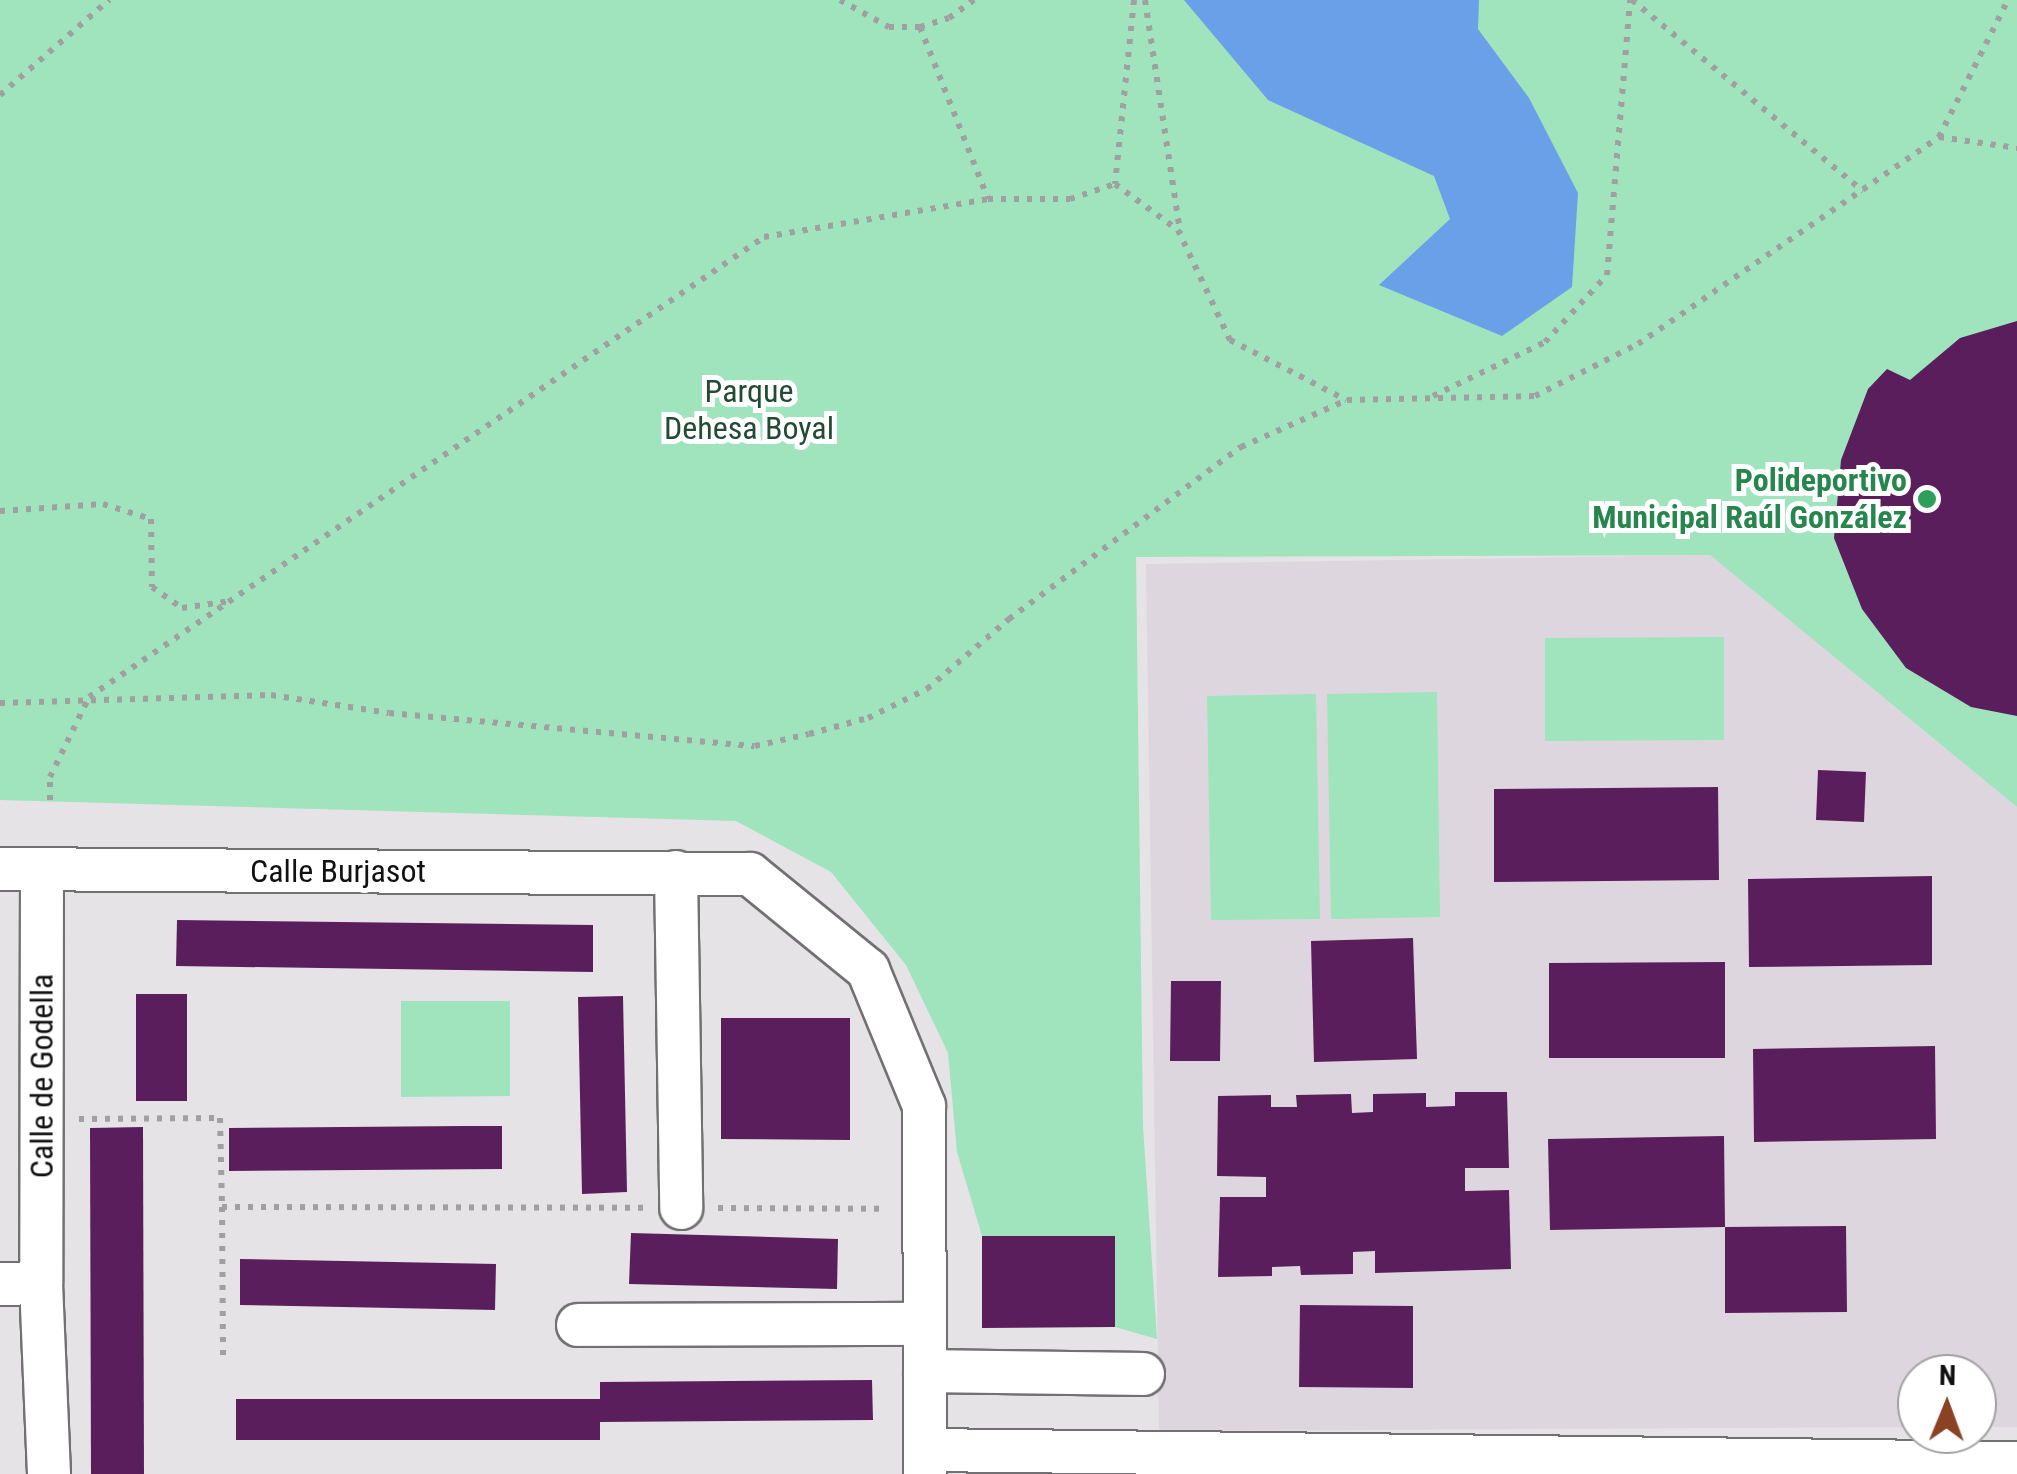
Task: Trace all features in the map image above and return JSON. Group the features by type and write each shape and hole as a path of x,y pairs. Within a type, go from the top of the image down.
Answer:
{"street":[{"name":"Calle Burjasot","path":"0,869 750,874 868,970 924,1106 925,1462"},
{"name":"Calle de Godella","path":"42,869 21,1284 49,1474"},
{"path":"676,872 681,1208"},
{"path":"578,1325 925,1324"},
{"path":"925,1371 1143,1374"},
{"path":"925,1462 2017,1463"}],"path":[{"path":"0,95 109,0"},
{"path":"840,0 889,26 920,27 950,18 974,0"},
{"path":"1116,184 1134,0"},
{"path":"1145,0 1181,238 1230,340 1347,400"},
{"path":"1631,0 1863,190"},
{"path":"1427,399 1545,342 1607,276 1631,0"},
{"path":"0,703 89,697 270,695 388,713 755,746 868,718 927,689 1009,619 1241,447 1347,400 1534,396 1638,344 1939,136 2008,0"},
{"path":"920,27 988,199"},
{"path":"1939,136 2017,148"},
{"path":"50,800 50,777 89,697 764,238 988,199 1070,200 1116,184"},
{"path":"1116,184 1181,238"},
{"path":"0,510 103,504 151,519 152,587 182,608 231,601"},
{"path":"73,1119 220,1118 223,1363"},
{"path":"222,1207 924,1210"}],"shaded area":[{"path":"1710,555 2017,807 2017,1427 1997,1427 1997,1354 1897,1354 1897,1427 1159,1431 1146,564"}],"green space":[{"name":"Parque Dehesa Boyal","path":"0,0 2017,0 2017,807 1710,555 1136,557 1143,1126 1157,1339 1115,1327 1115,1236 982,1236 957,1152 948,1053 906,965 831,872 736,821 0,800"},
{"path":"1724,637 1724,740 1545,741 1545,638"},
{"path":"1437,692 1440,917 1331,919 1327,694"},
{"path":"1316,694 1320,919 1211,920 1207,696"},
{"path":"401,1001 510,1001 510,1096 401,1097"}],"water":[{"path":"1184,0 1479,0 1478,29 1529,98 1578,193 1572,287 1502,336 1379,285 1450,219 1434,176 1268,100"}],"building":[{"name":"Polideportivo Municipal Raúl González","path":"2017,321 2017,716 1971,707 1906,668 1862,609 1834,538 1841,460 1868,389 1887,369 1910,380 1960,338"},
{"path":"1818,770 1866,772 1864,822 1816,820"},
{"path":"1718,787 1719,880 1494,882 1494,789"},
{"path":"1932,876 1932,965 1749,967 1748,879"},
{"path":"177,920 593,925 593,972 176,966"},
{"path":"1413,938 1417,1059 1314,1062 1311,941"},
{"path":"1725,962 1725,1058 1549,1058 1549,963"},
{"path":"1171,981 1221,981 1220,1061 1170,1061"},
{"path":"136,994 187,994 187,1101 136,1101"},
{"path":"623,996 627,1192 582,1194 578,997"},
{"path":"721,1018 850,1018 850,1140 721,1139"},
{"path":"1935,1046 1936,1139 1754,1142 1753,1049"},
{"path":"1455,1092 1507,1092 1509,1168 1465,1168 1465,1191 1509,1190 1511,1269 1375,1273 1375,1251 1353,1252 1353,1274 1301,1275 1300,1266 1272,1267 1272,1276 1218,1277 1220,1197 1266,1197 1266,1177 1217,1176 1218,1096 1271,1095 1271,1107 1297,1107 1296,1095 1351,1094 1352,1113 1373,1112 1373,1094 1426,1093 1426,1107 1455,1106"},
{"path":"502,1126 502,1169 229,1171 229,1128"},
{"path":"143,1127 144,1474 91,1474 90,1128"},
{"path":"1724,1136 1725,1227 1550,1230 1548,1139"},
{"path":"1846,1226 1847,1312 1725,1313 1725,1227"},
{"path":"631,1233 838,1239 837,1289 629,1284"},
{"path":"982,1236 1115,1236 1115,1327 982,1328"},
{"path":"240,1259 496,1264 495,1310 240,1305"},
{"path":"1300,1305 1413,1306 1413,1388 1299,1387"},
{"path":"872,1380 873,1420 600,1422 600,1440 236,1440 236,1399 600,1399 600,1382"}],"place":[{"name":"Polideportivo Municipal Raúl González","path":"1927,499"}]}
